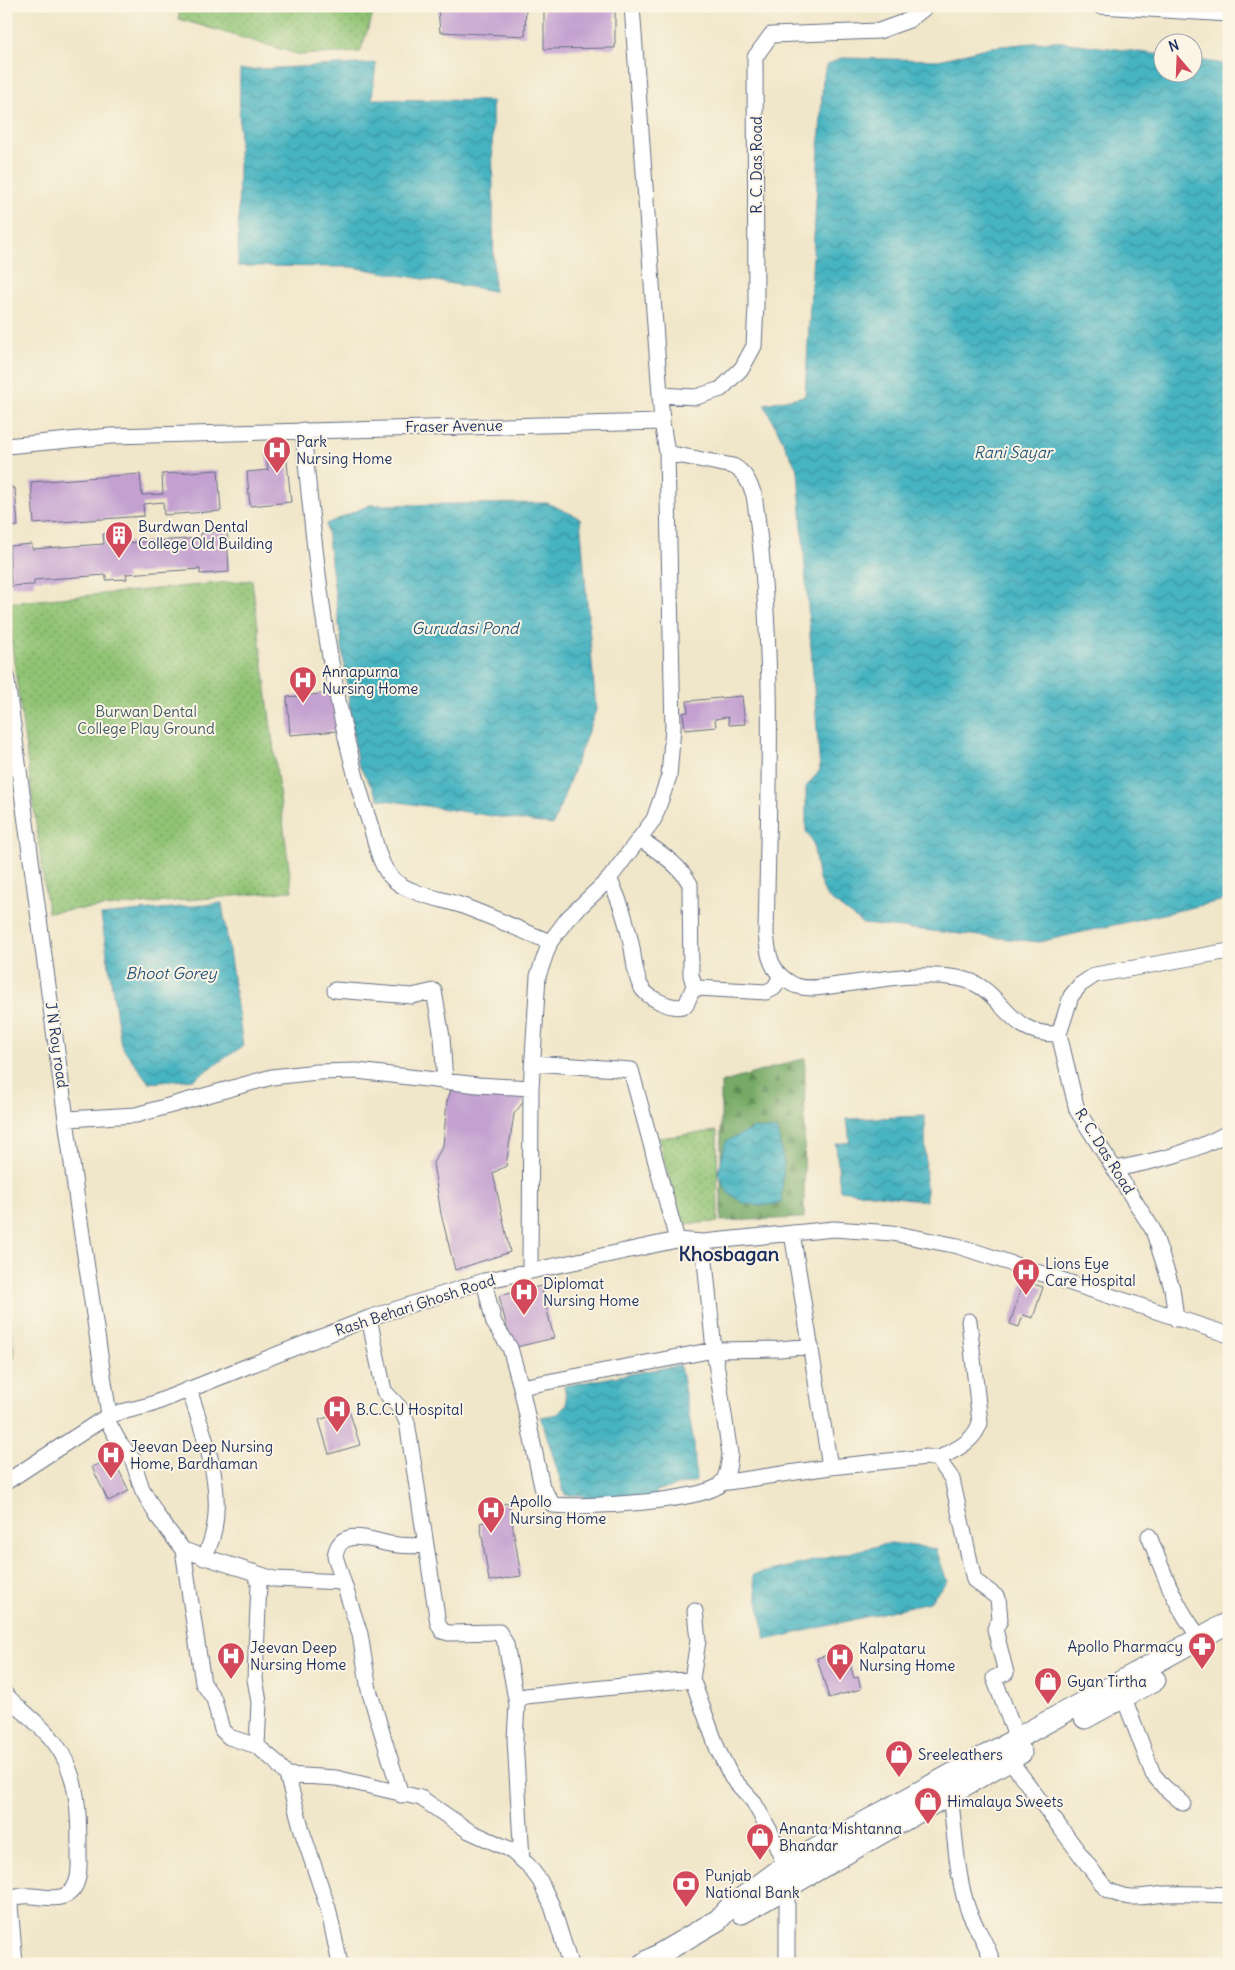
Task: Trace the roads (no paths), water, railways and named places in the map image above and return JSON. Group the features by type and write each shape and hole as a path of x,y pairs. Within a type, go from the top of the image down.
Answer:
{"main road":[{"path":"643,1964 718,1920 730,1907 786,1876 1017,1738 1229,1622"},
{"path":"786,1876 950,1794 1009,1759 1124,1698 1229,1638"}],"street":[{"path":"530,1270 530,1088 538,976 550,942 568,918 609,879 640,839 662,802 669,776 673,728 667,453 662,422 632,6"},
{"name":"R. C. Das Road","path":"660,395 696,397 721,389 742,368 754,346 756,306 755,57 771,35 879,32 909,20 927,6"},
{"path":"1100,6 1229,14"},
{"name":"Fraser Avenue","path":"6,446 111,436 662,422"},
{"path":"302,430 313,543 343,727 363,804 383,863 392,878 405,888 463,906 550,942"},
{"path":"667,453 732,466 740,470 749,481 754,495 765,598 770,714 766,934 770,961 781,977 798,986 819,987 924,976 958,978 977,983 1026,1030 1044,1035 1059,1034 1071,996 1080,985 1095,976 1229,951"},
{"name":"J N Roy road","path":"6,674 108,1417"},
{"path":"609,879 622,908 637,974 646,993 676,1008 686,1005 694,986 691,975 690,884 684,872 674,863 640,839"},
{"path":"694,986 698,988 766,992 774,988 781,977"},
{"path":"335,990 412,996 434,991 442,1038 445,1082"},
{"name":"R. C. Das Road","path":"1059,1034 1077,1110 1153,1230 1172,1288 1176,1319"},
{"path":"533,1063 631,1070 678,1240"},
{"path":"67,1120 136,1115 272,1077 317,1072 357,1071 445,1082 530,1088"},
{"path":"1116,1169 1169,1158 1213,1142 1229,1132"},
{"name":"Rash Behari Ghosh Road","path":"6,1482 108,1417 150,1405 369,1318 484,1281 678,1240 703,1242 834,1229 892,1233 958,1246 1229,1335"},
{"path":"792,1233 830,1467"},
{"path":"703,1242 714,1350 730,1454 728,1469 721,1483"},
{"path":"484,1281 494,1323 507,1341 521,1387 542,1487 546,1497 553,1505 613,1505 692,1495 711,1490 721,1483 830,1467 927,1456 938,1459 946,1467 952,1479 974,1580 998,1598 1000,1620 995,1629 1006,1673 994,1678 1017,1738"},
{"path":"369,1318 384,1391 401,1409 407,1422 438,1623 442,1630 449,1633 499,1632 506,1644 517,1705 515,1739 522,1860"},
{"path":"938,1459 965,1445 976,1435 980,1423 969,1321"},
{"path":"521,1387 714,1350 780,1349 811,1346"},
{"path":"190,1389 211,1461 216,1492 215,1529 212,1543 204,1558"},
{"path":"108,1417 119,1442 132,1458 142,1489 158,1517 182,1550 204,1683 214,1699 222,1730 229,1738 257,1746 276,1761 287,1775 303,1834 328,1908 340,1964"},
{"path":"1149,1536 1171,1593 1182,1614 1201,1639"},
{"path":"401,1795 369,1690 360,1634 335,1556 337,1546 343,1540 356,1537 407,1546 426,1545"},
{"path":"182,1550 274,1580 343,1582"},
{"path":"254,1572 259,1584 255,1679 259,1702 257,1746"},
{"path":"695,1611 698,1641 692,1679 718,1750 732,1778 753,1801 766,1824 786,1876 787,1964"},
{"path":"517,1705 519,1699 526,1696 692,1679"},
{"path":"6,1694 54,1742 68,1764 76,1788 79,1822 76,1886 67,1895 52,1897 25,1895 12,1899 10,1904 15,1964"},
{"path":"1124,1698 1153,1774 1164,1788 1183,1803"},
{"path":"1009,1759 1106,1888 1121,1897 1137,1898 1166,1894 1229,1895"},
{"path":"287,1775 336,1778 401,1795 421,1798 469,1831 509,1849 522,1860 540,1881 552,1906 570,1964"},
{"path":"950,1794 963,1889 969,1911 994,1964"}],"water":[{"name":"Rani Sayar","path":"1055,41 1152,54 1152,82 1202,82 1202,60 1224,64 1229,68 1229,899 1039,942 863,924 826,896 818,876 813,843 806,831 806,787 820,770 798,471 764,404 805,396 823,78 827,65 841,58 939,60 990,47"},
{"path":"376,63 372,99 492,101 494,291 352,267 238,266 240,70"},
{"name":"Gurudasi Pond","path":"547,503 580,518 596,710 553,825 379,799 357,762 326,524 370,505"},
{"name":"Bhoot Gorey","path":"222,903 243,1046 194,1079 149,1083 121,1045 101,915"},
{"path":"925,1116 926,1201 840,1190 836,1144 850,1142 847,1119"},
{"path":"755,1128 777,1130 784,1163 781,1203 761,1206 743,1203 728,1193 718,1173 726,1141"},
{"path":"680,1365 694,1443 696,1481 656,1491 656,1497 587,1503 583,1495 565,1495 541,1417 558,1414 567,1404 564,1386"},
{"path":"891,1543 936,1549 947,1581 929,1602 766,1640 753,1575"}],"place":[{"name":"Park Nursing Home","path":"277,474"},
{"name":"Burdwan Dental College Old Building","path":"119,559"},
{"name":"Annapurna Nursing Home","path":"303,704"},
{"name":"Lions Eye Care Hospital","path":"1026,1296"},
{"name":"Diplomat Nursing Home","path":"524,1316"},
{"name":"B.C.C.U Hospital","path":"337,1433"},
{"name":"Jeevan Deep Nursing Home, Bardhaman","path":"111,1479"},
{"name":"Apollo Nursing Home","path":"491,1534"},
{"name":"Apollo Pharmacy","path":"1202,1670"},
{"name":"Jeevan Deep Nursing Home","path":"231,1680"},
{"name":"Kalpataru Nursing Home","path":"840,1681"},
{"name":"Gyan Tirtha","path":"1048,1705"},
{"name":"Sreeleathers","path":"899,1778"},
{"name":"Himalaya Sweets","path":"928,1825"},
{"name":"Ananta Mishtanna Bhandar","path":"760,1861"},
{"name":"Punjab National Bank","path":"686,1908"}],"district":[{"name":"Khosbagan","path":"729,1253"}],"park label":[{"name":"Burwan Dental College Play Ground","path":"146,720"}]}
